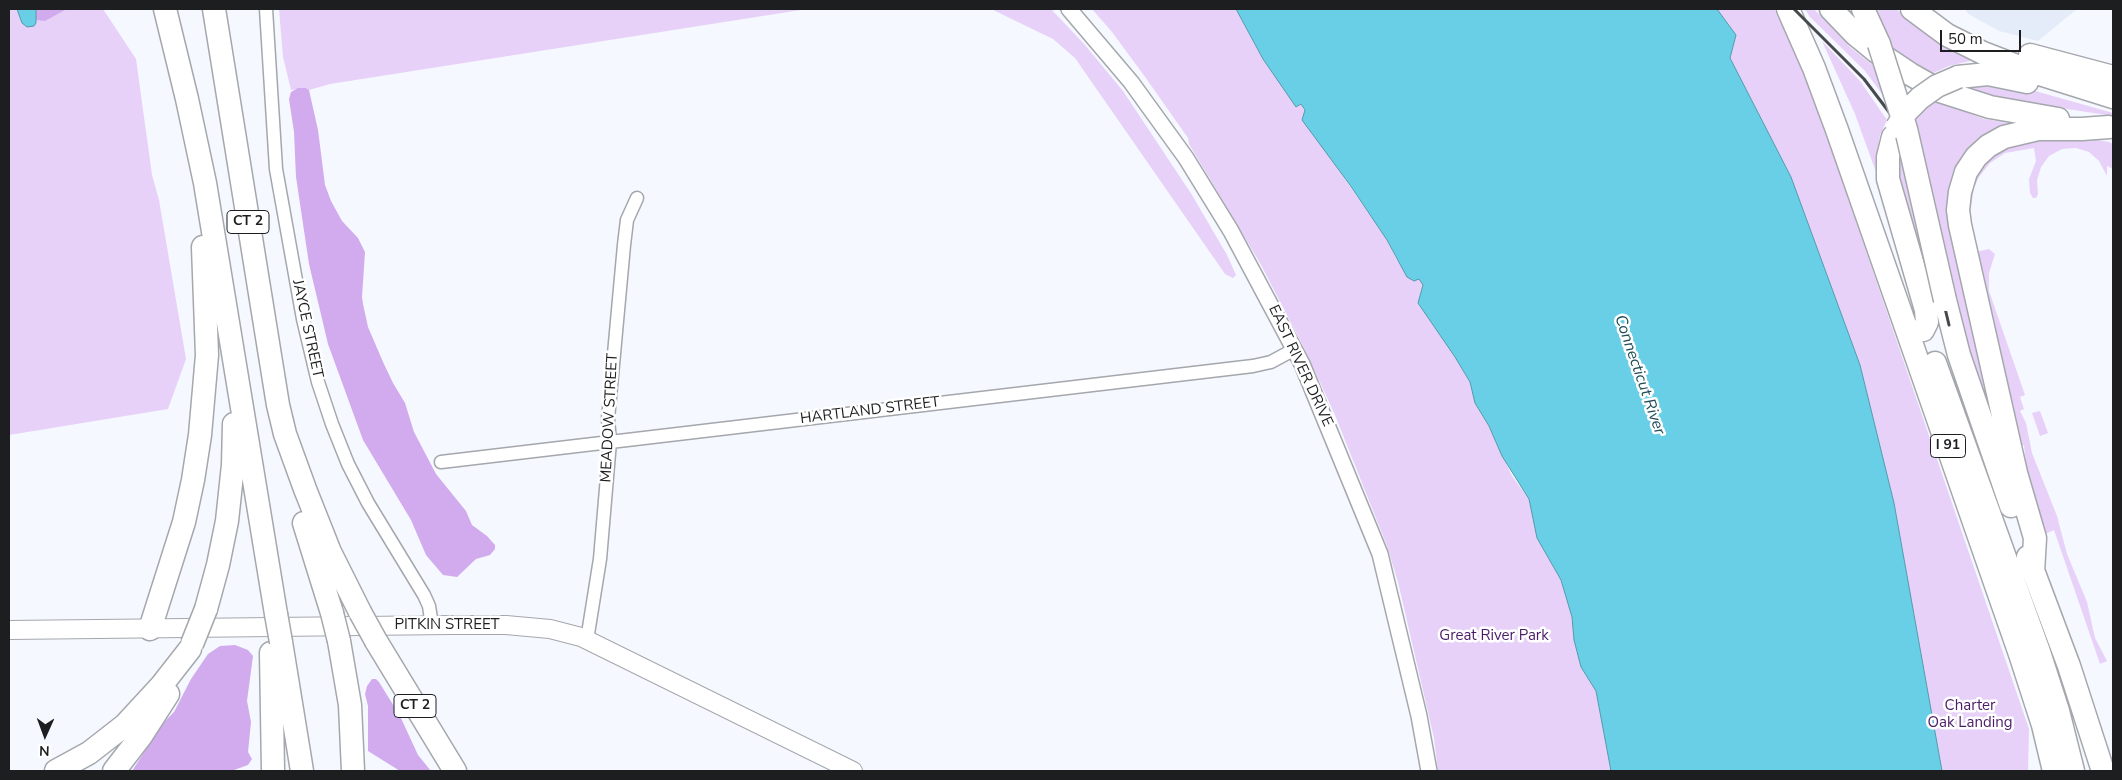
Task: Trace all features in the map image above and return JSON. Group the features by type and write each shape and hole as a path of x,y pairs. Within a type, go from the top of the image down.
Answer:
{"highway":[{"name":"CT 2","path":"165,9 199,154 264,542 276,642"},
{"name":"CT 2","path":"214,9 274,386 285,434 330,552 360,612 455,771"},
{"path":"1832,9 1855,34 1884,57 1918,79 1947,94 1982,106 2111,128"},
{"name":"I 91","path":"1864,9 1883,56 1900,109 1961,361 2103,771"},
{"path":"1912,9 1947,35 1983,53 2113,98"},
{"path":"1923,9 1948,26 1981,41 2113,77"},
{"path":"1792,18 1816,48 1841,120 1874,186 1923,330 2038,648 2058,710 2073,771"},
{"path":"1923,330 1927,320 1926,310 1888,179 1888,153 1901,120 1915,103 1937,86 1958,77 1977,74 1995,75 2080,95 2113,98"},
{"name":"I 91","path":"1841,120 2020,654 2043,725 2054,771"},
{"path":"2033,572 2035,538 2016,473 1960,225 1958,204 1960,192 1966,172 1976,157 1988,146 2004,137 2038,129 2111,128"},
{"path":"150,629 187,508 197,458 205,394 207,319 199,154"},
{"path":"114,771 158,711 174,683 206,608 222,548 231,491 236,368"},
{"path":"285,434 296,499 332,612 339,641 350,705 353,771"},
{"path":"276,642 302,771"},
{"path":"273,771 272,746 276,642"},
{"path":"56,771 89,753 120,729 148,701 191,646"},
{"path":"2068,666 2080,679 2088,693 2113,763"}],"main road":[{"name":"PITKIN STREET","path":"9,630 432,625 528,626 569,633 587,640 853,771"}],"street":[{"name":"JAYCE STREET","path":"266,9 276,169 303,319 318,382 348,464 368,503 424,595 429,606 432,625"},
{"name":"EAST RIVER DRIVE","path":"1069,9 1135,87 1186,158 1228,226 1295,349 1380,554 1416,699 1429,771"},
{"name":"MEADOW STREET","path":"587,640 600,559 610,442 608,419 625,236 627,220 637,198"},
{"name":"HARTLAND STREET","path":"441,462 1253,366 1271,362 1295,349"}],"shaded area":[{"path":"36,9 76,9 65,10 45,21 36,20"},
{"path":"1964,9 2077,9 2038,41 1999,31 1970,15"},
{"path":"298,88 309,90 318,130 325,185 331,201 342,221 358,238 365,252 363,304 368,327 383,362 405,403 414,432 436,474 466,511 472,525 487,536 495,545 495,549 490,555 476,559 457,577 443,575 426,555 411,520 363,440 328,344 309,264 296,177 294,132 289,99 291,92"},
{"path":"235,645 248,650 253,656 247,701 251,722 248,752 252,759 248,765 234,770 132,771 163,723 174,712 191,679 208,654 220,646"},
{"path":"372,679 376,679 379,682 400,716 418,755 431,771 400,771 368,751 368,706 365,694 367,686"}],"green space":[{"path":"9,9 103,9 136,59 152,175 159,200 186,359 168,409 9,435"},
{"path":"279,9 807,9 330,84 309,90 306,88 291,90 283,57"},
{"path":"991,9 1051,9 1085,45 1123,91 1192,195 1227,255 1236,275 1233,278 1225,274 1075,58 1053,39"},
{"name":"Great River Park","path":"1092,9 1236,9 1263,59 1297,107 1301,104 1327,153 1387,240 1397,260 1419,279 1423,285 1418,303 1470,382 1475,403 1489,426 1512,476 1529,499 1537,538 1561,580 1572,617 1574,640 1581,667 1596,691 1611,771 1438,771 1434,738 1398,582 1387,546 1335,415 1305,350 1260,263 1189,144 1188,138 1112,32"},
{"name":"Charter Oak Landing","path":"1717,9 1774,9 1796,53 1831,139 1836,163 2029,729 2028,771 1942,771 1894,503 1860,365 1791,177 1730,58 1736,35"},
{"path":"1805,9 1814,9 1851,48 1875,67 1885,98 1865,71 1810,17"},
{"path":"1877,9 1896,9 1932,37 1970,59 1970,61 1949,66 1931,74 1895,53"},
{"path":"1822,41 1860,81 1887,120 1880,135 1877,151 1879,171 1876,172 1855,114"},
{"path":"2014,85 2113,113 2113,116 2015,101 1957,86"},
{"path":"1931,99 1984,119 2014,124 1959,170 1990,407 1971,356 1914,115"},
{"path":"2020,139 2092,139 2109,142 2113,144 2113,169 2107,166 2107,176 2099,161 2089,152 2076,148 2062,149 2049,156 2041,167 2037,180 2038,194 2036,198 2033,198 2030,193 2029,179 2036,161 2034,148 2005,153 1990,163 1979,177 1974,188 1969,218 1967,191 1979,165"},
{"path":"1898,146 1933,303 1900,203"},
{"path":"1989,249 1995,254 1989,273 1989,291 2025,395 2020,397 2024,409 2020,411 2026,423 2032,453 2057,516 2067,554 2087,602 2095,638 2107,661 2100,664 2054,530 2043,535 2027,476 2024,445 2019,446 1976,252"},
{"path":"2040,411 2048,433 2040,436 2032,413"}],"water":[{"path":"17,9 36,9 36,23 34,26 27,27 22,23"},
{"name":"Connecticut River","path":"1236,9 1717,9 1736,35 1730,58 1791,177 1860,365 1894,503 1942,771 1611,771 1596,691 1581,667 1574,640 1572,617 1561,580 1537,538 1529,499 1502,456 1489,426 1475,403 1470,382 1418,303 1423,285 1419,279 1414,281 1407,277 1387,240 1350,185 1302,120 1305,110 1301,104 1296,107 1263,59"}],"railway":[{"path":"1794,9 1864,79 1892,116 1901,134 1908,153 1949,325"}]}
